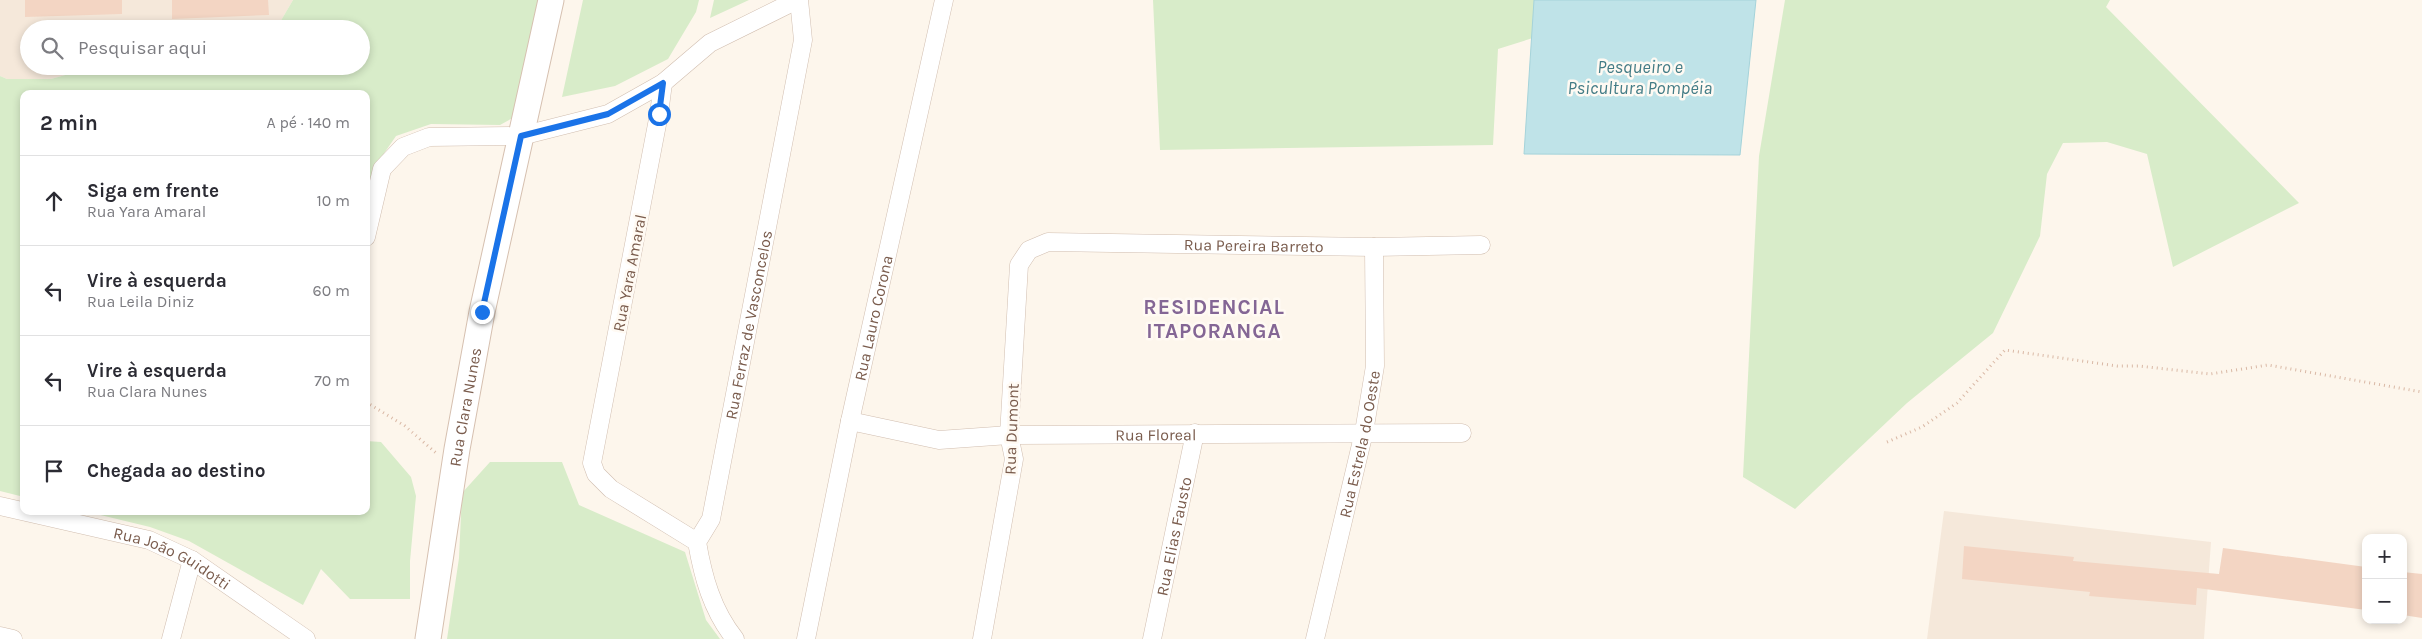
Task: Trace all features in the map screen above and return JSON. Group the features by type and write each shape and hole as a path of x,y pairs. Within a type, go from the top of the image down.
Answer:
{"street":[{"name":"Rua Clara Nunes","path":"428,639 453,472 482,312 550,0"},
{"path":"370,220 382,169 403,147 429,137 521,136 608,114 663,83 710,43 798,0"},
{"name":"Rua Ferraz de Vasconcelos","path":"697,542 711,519 803,40 798,0"},
{"name":"Rua Lauro Corona","path":"806,639 850,421 944,0"},
{"name":"Rua Yara Amaral","path":"663,83 659,114 592,463 596,474 611,489 697,542"},
{"name":"Rua Pereira Barreto","path":"1029,250 1048,242 1374,247 1482,244"},
{"name":"Rua Estrela do Oeste","path":"1315,639 1364,432 1375,366 1374,247"},
{"name":"Rua Dumont","path":"982,639 1014,459 1009,435 1019,265 1029,250"},
{"name":"Rua Floreal","path":"850,421 939,440 1009,435 1462,432"},
{"name":"Rua Elias Fausto","path":"1152,639 1195,433"},
{"name":"Rua João Guidotti","path":"0,506 20,511"},
{"name":"Rua João Guidotti","path":"39,515 149,540 192,560 299,637"},
{"path":"697,542 704,579 716,609 735,639"},
{"path":"171,639 192,560"},
{"path":"0,636 13,639"}],"path":[{"path":"1887,442 1922,427 1957,403 2006,350 2117,366 2139,366 2210,374 2268,365 2422,392"},
{"path":"370,404 405,426 432,449 453,472"}],"shaded area":[{"path":"0,0 293,0 281,20 20,20 20,75 65,75 51,79 7,79 0,76"},
{"path":"1944,511 2211,542 2204,639 1927,639"}],"green space":[{"path":"293,0 540,0 516,116 500,125 431,124 396,136 374,168 370,180 370,90 20,90 20,496 0,491 0,76 7,79 51,79 65,75 370,75 370,20 281,20"},
{"path":"583,0 699,0 696,12 668,59 615,86 562,97"},
{"path":"714,0 749,0 710,18"},
{"path":"1153,0 1593,0 1599,17 1498,49 1493,145 1160,150"},
{"path":"1785,0 2110,0 2106,7 2299,203 2173,267 2147,154 2107,142 2063,143 2047,174 2040,236 1993,333 1907,403 1795,509 1743,477 1759,156"},
{"path":"370,441 381,442 411,477 416,496 410,561 410,599 350,599 321,569 303,605 189,541 150,527 100,515 370,515"},
{"path":"490,462 562,462 579,505 685,552 706,620 720,639 447,639 459,558 462,493"}],"water":[{"name":"Pesqueiro e Psicultura Pompéia","path":"1534,0 1756,0 1740,155 1524,154"}],"building":[{"path":"25,0 122,0 122,14 25,17"},
{"path":"172,0 268,0 269,15 172,19"},
{"path":"1964,546 2074,557 2073,561 2219,574 2223,548 2362,566 2362,609 2197,588 2196,605 2089,596 2090,592 1962,579"},
{"path":"2407,572 2422,574 2422,618 2407,616"}],"district":[{"name":"RESIDENCIAL ITAPORANGA","path":"1214,319"}],"route":[{"path":"482,312 521,136 608,114 663,83 659,114"}]}
